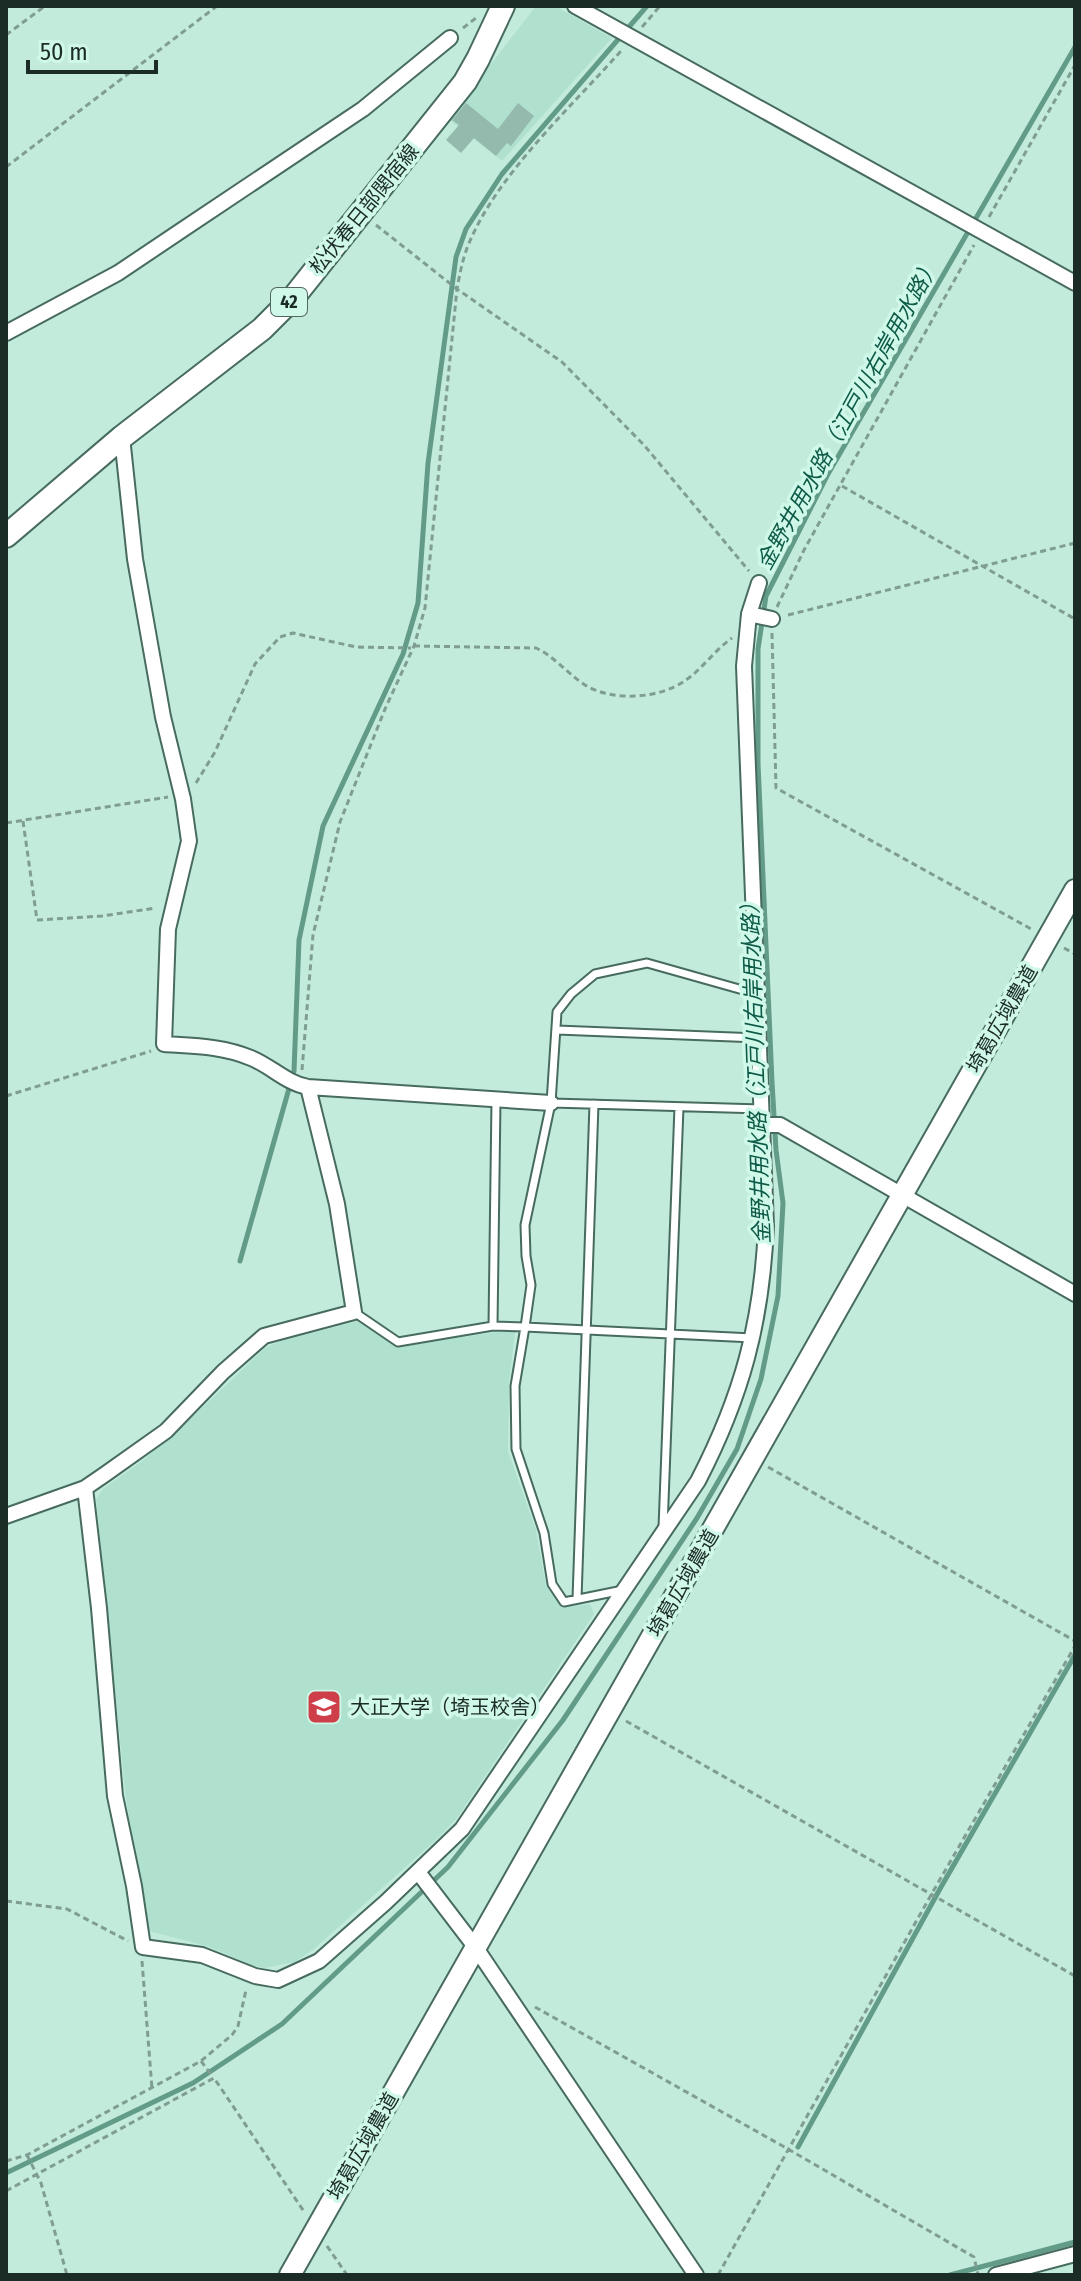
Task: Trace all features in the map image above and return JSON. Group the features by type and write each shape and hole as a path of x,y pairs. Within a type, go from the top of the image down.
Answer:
{"main road":[{"name":"松伏春日部関宿線","path":"6,536 122,437 262,329 293,298 465,82 503,6"}],"street":[{"path":"575,6 1075,283"},
{"path":"6,333 106,280 170,239 363,109 450,38"},
{"path":"122,437 138,574 163,717 183,797 188,852 173,906 165,956 164,1044 226,1048 255,1059 297,1084 551,1103"},
{"path":"85,1488 115,1796 134,1886 142,1947 202,1955 249,1974 278,1980 319,1961 462,1829 698,1481 721,1437 748,1362 765,1252 763,1125 744,666 749,614 759,583"},
{"path":"749,614 772,619"},
{"name":"埼葛広域農道","path":"290,2275 1075,890"},
{"path":"6,1516 85,1488 166,1431 223,1372 264,1336 354,1312 337,1204 297,1084"},
{"path":"763,1125 780,1125 1075,1294"},
{"path":"418,1872 476,1948 696,2275"},
{"path":"996,2275 1075,2254"}],"lane":[{"path":"626,1589 564,1602 552,1584 544,1533 516,1449 515,1386 531,1285 525,1225 551,1103 557,1012 571,994 595,974 647,963 757,994"},
{"path":"557,1030 759,1038"},
{"path":"493,1326 496,1100"},
{"path":"551,1103 762,1109"},
{"path":"577,1599 594,1104"},
{"path":"663,1534 679,1107"},
{"path":"354,1312 398,1342 493,1326 753,1338"}],"path":[{"path":"6,35 45,6"},
{"path":"6,167 217,6"},
{"path":"297,1084 313,935 340,822 373,737 414,647 425,608 457,289 469,242 511,174 626,34 660,6"},
{"path":"450,38 479,16"},
{"path":"1048,938 776,788 772,619 804,550 1075,65"},
{"path":"360,213 457,289 562,362 644,445 759,583"},
{"path":"841,486 1075,619"},
{"path":"772,619 1075,543"},
{"path":"6,823 183,797 193,788 215,752 255,664 280,637 293,633 356,647 536,648 589,687 603,693 643,695 676,686 689,678 716,650 747,631"},
{"path":"23,821 37,920 102,916 173,906"},
{"path":"6,1096 125,1061 164,1044"},
{"path":"718,2275 1075,1643 753,1459"},
{"path":"610,1712 1075,1976"},
{"path":"6,1901 67,1909 142,1947 152,2089"},
{"path":"6,2161 27,2155 201,2061 232,2035 238,2026 249,1974"},
{"path":"514,2005 522,2000 974,2257 978,2275"},
{"path":"201,2061 347,2275"},
{"path":"6,2191 214,2078"},
{"path":"27,2155 41,2183 67,2275"}],"shaded area":[{"path":"536,6 555,6 612,38 502,161 448,119"},
{"name":"大正大学（埼玉校舎）","path":"359,1321 397,1346 515,1332 509,1383 508,1451 536,1530 546,1586 562,1608 590,1604 594,1614 457,1818 314,1949 295,1962 264,1968 210,1947 149,1931 126,1800 96,1499 103,1489 186,1423 265,1348 283,1340"}],"building":[{"path":"466,103 498,129 518,103 534,116 511,146 507,143 496,156 474,138 461,153 446,140 459,125 452,120"}],"waterway":[{"path":"240,1261 294,1071 299,940 323,826 403,654 418,603 428,463 456,257 466,229 502,174 647,6"},
{"name":"金野井用水路（江戸川右岸用水路）","path":"6,2173 193,2083 282,2024 448,1867 563,1720 697,1518 737,1449 761,1379 778,1296 783,1203 772,1082 758,763 758,649 766,596 828,474 1075,47"},
{"path":"798,2147 941,1887 1075,1655"},
{"path":"950,2275 1075,2242"}],"place":[{"name":"大正大学（埼玉校舎）","path":"324,1707"}]}
